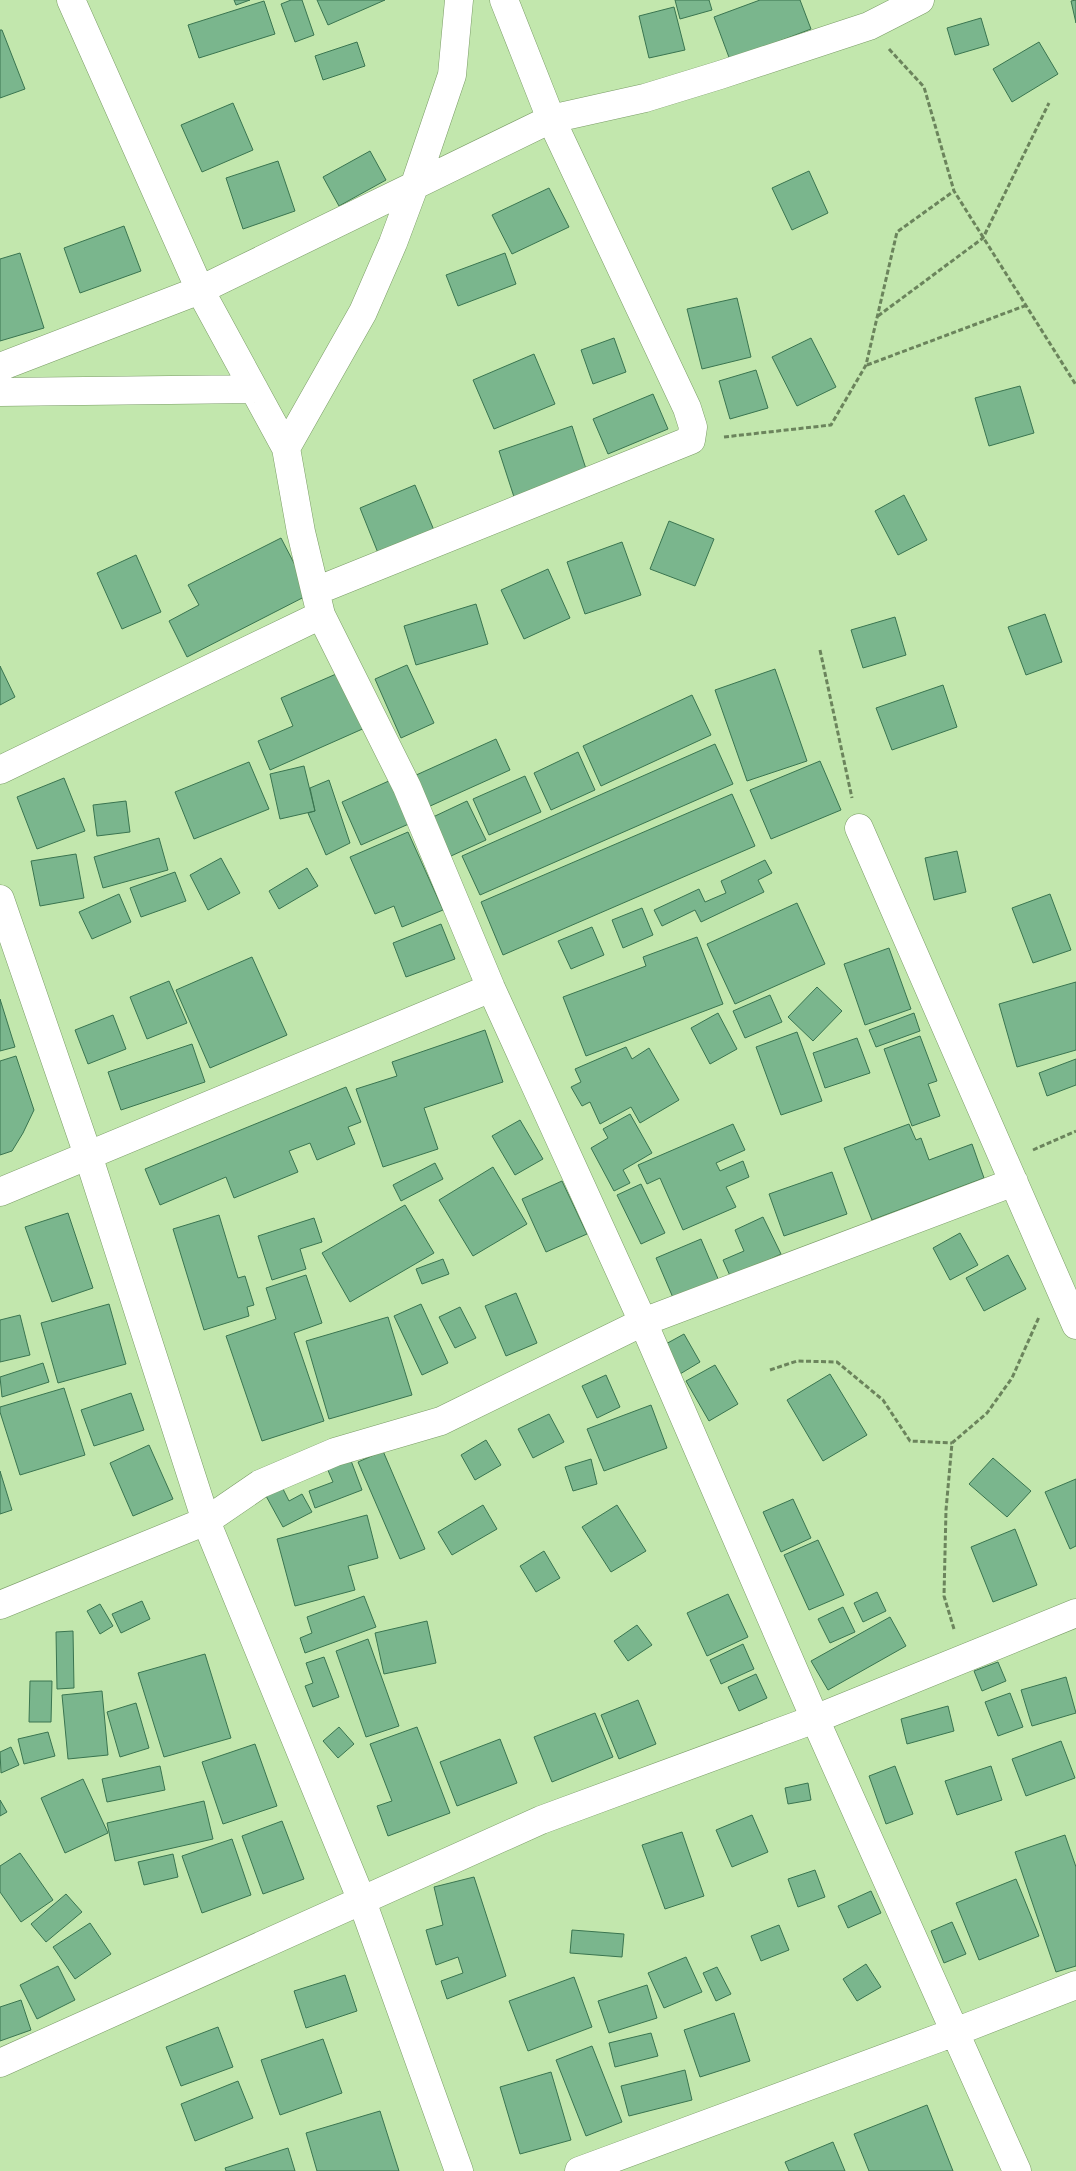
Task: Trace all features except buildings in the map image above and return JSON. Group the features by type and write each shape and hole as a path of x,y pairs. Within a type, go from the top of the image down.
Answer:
{"street":[{"path":"71,0 200,290 286,448 302,532 319,603 407,787 491,988 643,1322 815,1719 1017,2171"},
{"path":"286,448 363,312 415,184 452,75 458,0"},
{"path":"0,770 319,603 691,440 693,427 687,408 551,119 504,0"},
{"path":"0,367 200,290 551,119 645,98 868,26 920,0"},
{"path":"0,392 254,389"},
{"path":"859,828 1076,1325"},
{"path":"0,899 88,1155 206,1521 362,1901 459,2171"},
{"path":"0,1192 491,988"},
{"path":"0,1605 206,1521 260,1484 335,1452 441,1421 643,1322 1009,1171"},
{"path":"0,2063 541,1820 815,1719 1076,1613"},
{"path":"579,2171 955,2032 1076,1985"}],"path":[{"path":"868,26 924,87 954,191 1076,385"},
{"path":"878,316 983,238 1049,103"},
{"path":"691,440 831,425 866,365 896,232 954,191"},
{"path":"866,365 1027,305"},
{"path":"820,650 859,828"},
{"path":"1009,1171 1076,1131"},
{"path":"964,1658 944,1596 946,1510 952,1443 986,1413 1012,1378 1055,1276"},
{"path":"770,1370 797,1361 837,1362 883,1400 910,1441 952,1443"}]}
